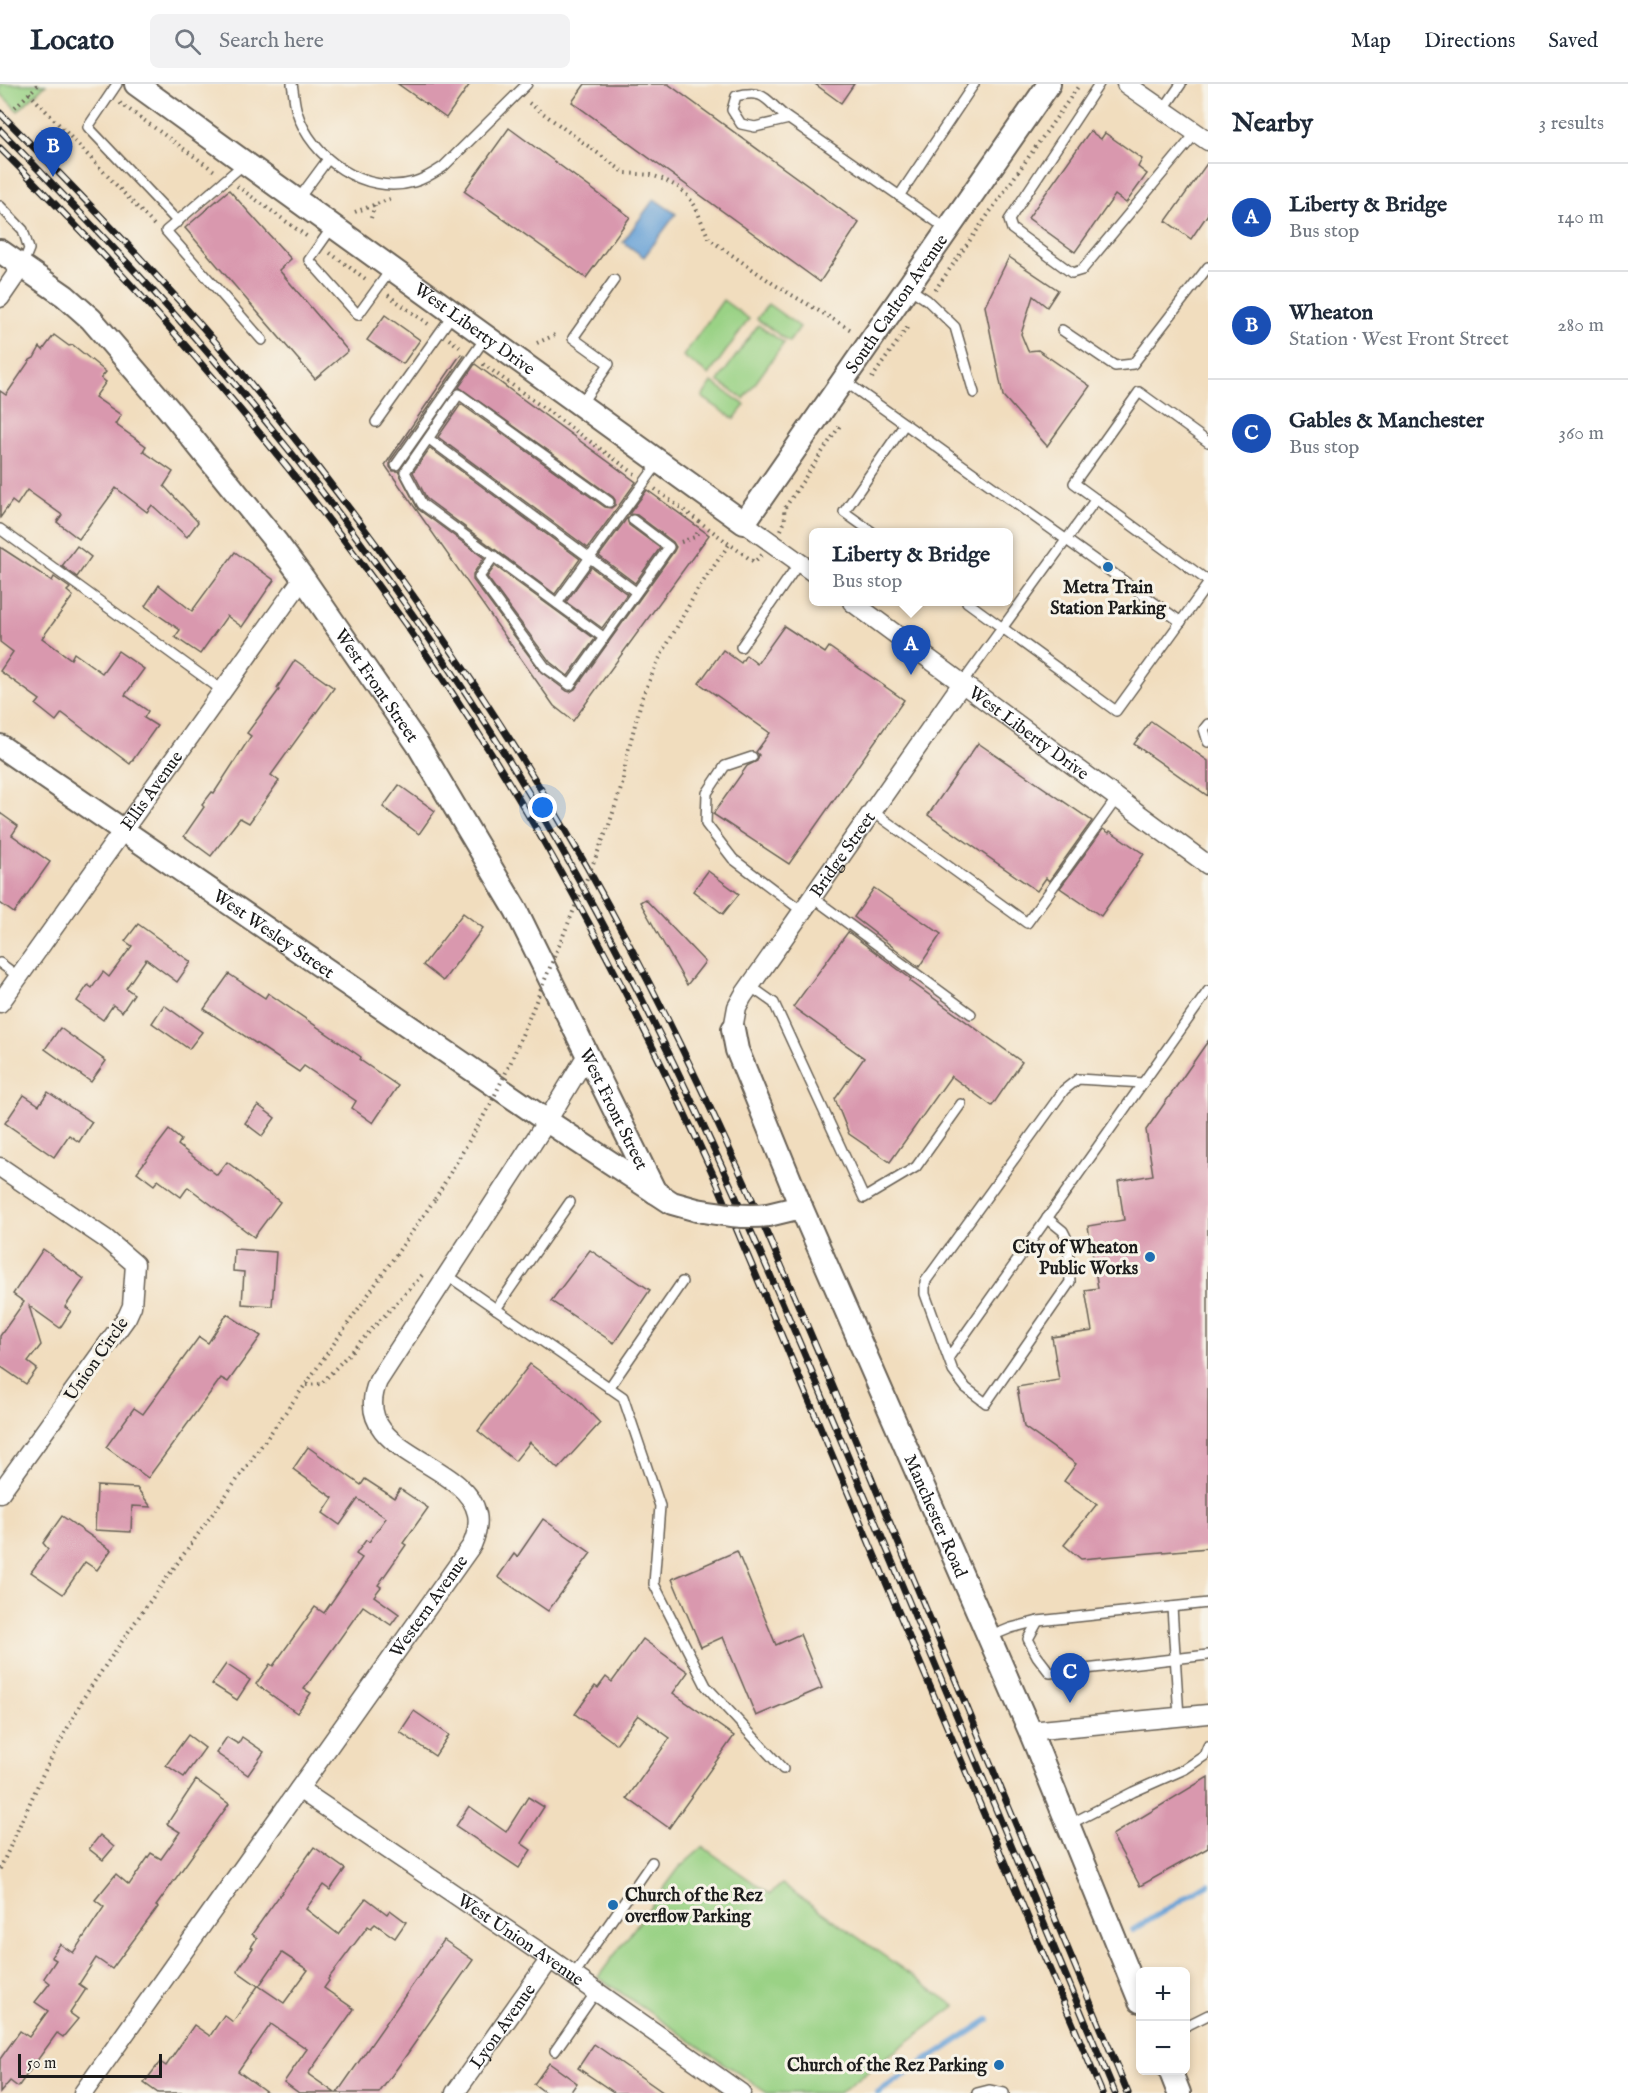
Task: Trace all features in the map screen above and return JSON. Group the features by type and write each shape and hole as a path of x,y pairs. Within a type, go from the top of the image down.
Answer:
{"street":[{"name":"West Liberty Drive","path":"136,84 806,568"},
{"name":"South Carlton Avenue","path":"744,523 1049,84"},
{"path":"1126,84 1202,137"},
{"name":"West Front Street","path":"0,251 65,296 91,319 171,412 303,578 418,745 516,910 655,1192"},
{"path":"0,298 22,266"},
{"name":"Ellis Avenue","path":"0,1003 303,578"},
{"name":"West Liberty Drive","path":"858,606 1208,865"},
{"name":"Bridge Street","path":"733,1029 737,1007 750,986 963,682"},
{"name":"West Wesley Street","path":"0,746 547,1121 655,1192"},
{"name":"Manchester Road","path":"733,1029 737,1050 801,1207 1030,1731 1136,1991"},
{"path":"547,1121 587,1055"},
{"name":"Western Avenue","path":"83,2093 472,1545 476,1534 477,1514 466,1494 458,1485 400,1447 388,1436 375,1416 372,1404 374,1392 378,1381 547,1121"},
{"name":"Union Circle","path":"0,1167 106,1239 135,1264 132,1306 127,1317 0,1493"},
{"path":"655,1192 672,1203 725,1215 754,1217 801,1207"},
{"path":"1030,1731 1208,1714"},
{"name":"West Union Avenue","path":"299,1789 550,1959 741,2093"},
{"name":"Lyon Avenue","path":"455,2093 550,1959"},
{"path":"1172,2075 1179,2093"}],"lane":[{"path":"117,84 88,127 178,222"},
{"path":"292,84 297,112 314,145 340,169 358,178 380,184 413,183 443,167 527,84"},
{"path":"900,196 974,84"},
{"path":"1099,84 1009,220 1012,229 1071,273 1082,270 1202,137"},
{"path":"1163,110 1181,84"},
{"path":"789,119 755,127 741,124 732,110 736,96 752,92 765,97 779,112 947,229"},
{"path":"297,201 328,159"},
{"path":"245,163 166,231 262,340"},
{"path":"0,206 24,230 29,249 22,266"},
{"path":"333,226 309,260 358,315 392,268"},
{"path":"1062,330 1115,366 1133,364 1208,267"},
{"path":"581,404 609,364 573,338 614,280"},
{"path":"907,286 943,313 955,327 974,393"},
{"path":"376,422 454,313"},
{"path":"396,465 487,336"},
{"path":"842,380 1181,622"},
{"path":"973,606 1116,711 1208,583 1074,483 1139,392 1208,442"},
{"path":"603,637 422,504 405,472 459,394 609,502"},
{"path":"866,528 844,512 904,424"},
{"path":"429,439 636,592"},
{"path":"557,603 659,461"},
{"path":"963,682 1096,499"},
{"path":"494,556 478,577 544,667 570,685 669,547 633,520"},
{"path":"0,529 223,691"},
{"path":"741,647 806,568"},
{"path":"1208,724 1204,729 1208,741"},
{"path":"752,758 725,766 707,793 706,824 734,860 807,904 971,1014"},
{"path":"872,811 1027,923 1117,798"},
{"path":"0,963 19,976"},
{"path":"750,986 774,1003 864,1198 916,1167 961,1104"},
{"path":"949,1357 1208,991"},
{"path":"1047,1218 1063,1231 1068,1241 1070,1282 986,1402 966,1388 953,1371 925,1294 925,1282 1064,1090 1078,1079 1143,1083"},
{"path":"496,1309 570,1202"},
{"path":"447,1275 623,1397 660,1506 654,1584 706,1686 783,1769"},
{"path":"609,1388 682,1282"},
{"path":"989,1637 1038,1621 1208,1603"},
{"path":"1172,1607 1179,1717"},
{"path":"1038,1621 1028,1638 1037,1656 1050,1673 1208,1655"},
{"path":"1068,1825 1185,1768 1204,1756 1208,1746"},
{"path":"573,1976 652,1862"},
{"path":"555,2051 596,1992"},
{"path":"1190,2023 1208,2015"},
{"path":"977,2093 989,2090 1004,2093"}],"path":[{"path":"15,108 39,84"},
{"path":"936,288 1080,84"},
{"path":"29,93 157,228 166,231"},
{"path":"116,100 216,171"},
{"path":"529,103 625,173 651,175 678,187 695,206 709,239 775,285 854,331"},
{"path":"234,184 308,237"},
{"path":"356,212 391,199"},
{"path":"371,218 375,205"},
{"path":"323,249 370,282"},
{"path":"384,292 432,327"},
{"path":"537,343 557,334"},
{"path":"446,338 465,351"},
{"path":"870,381 897,344"},
{"path":"477,360 632,472"},
{"path":"783,527 784,509 845,417"},
{"path":"653,487 754,562 760,558"},
{"path":"694,537 699,530"},
{"path":"0,1869 42,1776 84,1697 133,1624 435,1199 485,1114 510,1064 609,825 622,785 627,755 642,698 698,589 730,543"},
{"path":"305,1385 321,1384 427,1270"}],"green space":[{"path":"0,84 46,84 18,111 0,93"},
{"path":"723,300 749,319 709,375 683,356"},
{"path":"768,304 800,327 789,342 757,319"},
{"path":"758,325 784,343 744,399 718,381"},
{"path":"712,382 745,405 734,419 702,397"},
{"path":"703,1847 770,1894 782,1884 955,2006 839,2093 767,2093 598,1977 679,1868"}],"water":[{"path":"654,199 676,214 644,257 623,242"}],"building":[{"path":"398,84 470,84 446,118"},
{"path":"585,84 668,84 859,223 820,282 572,102"},
{"path":"815,84 854,84 841,103"},
{"path":"509,128 630,217 586,278 464,191"},
{"path":"1090,131 1101,139 1105,133 1142,159 1138,167 1147,174 1126,203 1115,195 1075,252 1028,218"},
{"path":"1208,162 1208,214 1191,239 1166,221"},
{"path":"229,190 291,259 279,270 348,351 315,379 185,228"},
{"path":"1009,257 1058,290 1047,307 1033,296 1021,334 1028,351 1038,350 1090,386 1047,446 1003,396 985,306"},
{"path":"385,315 420,340 403,364 367,340"},
{"path":"54,335 69,346 73,345 106,372 101,378 106,382 95,397 121,415 115,424 146,446 143,451 173,472 164,486 198,522 187,537 152,505 147,512 116,488 79,539 57,522 62,515 27,490 17,505 12,501 0,518 0,391 6,395 40,347 43,350"},
{"path":"461,354 464,356 390,461 390,467 393,471 398,471 418,509 484,558 473,574 473,580 541,672 567,691 575,689 676,547 673,542 637,515 629,514 647,490 709,535 573,721 554,706 385,465"},
{"path":"475,364 636,482 588,548 438,437 461,404 605,507 611,508 615,505 613,497 459,387"},
{"path":"430,448 580,559 555,594 427,499 413,472"},
{"path":"627,518 629,525 660,548 635,583 599,556"},
{"path":"77,546 91,557 77,577 62,566"},
{"path":"0,547 52,581 54,577 70,588 67,591 73,596 42,638 71,659 74,653 102,673 118,651 144,669 125,695 148,711 144,718 157,726 130,764 62,713 56,721 36,705 40,700 0,671 13,652 0,642"},
{"path":"235,552 274,580 242,627 227,616 200,654 175,637 180,630 145,606 159,585 192,611"},
{"path":"495,566 595,639 568,676 550,662 487,577"},
{"path":"591,567 627,594 602,628 566,602"},
{"path":"784,626 825,653 829,647 904,700 789,864 713,814 747,766 757,761 759,755 756,752 770,733 699,683 723,650 741,663 746,655 757,664"},
{"path":"295,660 334,688 271,775 279,781 249,823 240,818 211,856 184,836 204,807 202,805 212,792 214,793 251,736 247,733 279,690 277,688"},
{"path":"1151,721 1208,761 1208,796 1134,744"},
{"path":"978,743 1092,821 1049,881 1046,878 1037,891 928,815"},
{"path":"399,785 435,811 419,834 383,807"},
{"path":"0,813 18,826 12,835 50,862 14,913 0,903"},
{"path":"1103,829 1109,833 1110,831 1144,854 1101,916 1060,888"},
{"path":"708,871 739,894 723,914 693,891"},
{"path":"874,888 941,934 919,967 854,917"},
{"path":"645,899 705,962 687,985 640,902"},
{"path":"463,913 483,928 443,981 423,965"},
{"path":"138,924 191,962 177,982 146,959 126,988 134,994 122,1012 113,1005 103,1020 77,1001 88,985 92,988 103,972 109,977 132,946 125,941"},
{"path":"848,932 911,979 910,981 1022,1062 992,1106 951,1076 890,1162 849,1134 835,1099 864,1058 793,1007"},
{"path":"229,974 265,998 268,993 361,1057 360,1060 398,1086 373,1123 352,1108 356,1101 304,1066 299,1072 204,1009"},
{"path":"164,1005 202,1032 189,1049 152,1023"},
{"path":"60,1028 106,1061 91,1082 45,1049"},
{"name":"City of Wheaton Public Works","path":"1208,1041 1208,1548 1081,1559 1064,1545 1097,1504 1064,1481 1076,1464 1024,1427 1017,1387 1059,1380 1052,1337 1092,1331 1085,1290 1098,1288 1088,1226 1124,1220 1118,1181 1153,1175 1146,1130"},
{"path":"48,1092 92,1122 79,1142 69,1135 54,1157 5,1123 24,1095 39,1105"},
{"path":"258,1105 275,1118 262,1136 245,1123"},
{"path":"169,1130 181,1140 178,1145 217,1175 227,1162 280,1202 254,1237 188,1187 181,1197 158,1180 154,1185 137,1172"},
{"path":"43,1249 84,1279 65,1307 71,1311 60,1328 29,1306 41,1345 28,1362 37,1369 26,1384 0,1366 0,1336 24,1302 13,1294"},
{"path":"234,1249 276,1252 272,1306 242,1304 244,1272 233,1271"},
{"path":"590,1250 650,1290 614,1343 551,1301"},
{"path":"227,1314 261,1336 228,1382 221,1378 148,1478 106,1447 134,1408 143,1414 199,1337 208,1343"},
{"path":"530,1364 574,1396 600,1423 558,1469 530,1442 515,1461 478,1431"},
{"path":"308,1447 361,1485 365,1479 394,1498 400,1489 428,1508 403,1543 406,1545 378,1585 381,1587 374,1596 399,1614 391,1625 363,1606 304,1689 311,1693 297,1713 256,1684 270,1664 273,1666 315,1607 324,1613 362,1558 356,1554 366,1540 369,1542 386,1518 358,1499 340,1525 323,1513 333,1498 293,1469"},
{"path":"97,1486 137,1488 151,1507 132,1506 131,1532 95,1530"},
{"path":"62,1516 111,1550 97,1570 85,1562 63,1594 31,1572 48,1549 43,1543"},
{"path":"543,1519 591,1553 548,1611 498,1577 514,1554 517,1557"},
{"path":"737,1551 776,1645 800,1634 822,1688 756,1716 723,1637 701,1647 672,1579"},
{"path":"643,1639 688,1672 673,1693 734,1736 669,1828 627,1798 670,1738 638,1715 616,1744 575,1714 595,1686 598,1688 606,1677 612,1682"},
{"path":"226,1664 250,1680 237,1700 212,1684"},
{"path":"414,1711 449,1735 435,1756 400,1732"},
{"path":"188,1735 205,1748 184,1777 166,1765"},
{"path":"227,1737 238,1744 242,1737 264,1752 248,1775 216,1753"},
{"path":"1208,1777 1208,1848 1140,1886 1112,1835"},
{"path":"196,1780 229,1804 112,1969 96,1958 79,1984 86,1989 70,2013 78,2019 63,2037 57,2033 18,2087 10,2081 0,2093 0,2059 20,2031 29,2037 48,2011 35,2002 50,1983 44,1978 56,1960 51,1957 60,1944 73,1953 104,1907 95,1900 116,1874 129,1885 151,1853 161,1859 180,1832 167,1824"},
{"path":"528,1797 544,1807 521,1843 531,1850 519,1868 456,1826 469,1806 506,1832"},
{"path":"100,1835 114,1847 103,1860 89,1849"},
{"path":"314,1847 345,1869 330,1890 323,1885 306,1909 338,1934 366,1898 387,1914 390,1910 406,1922 395,1938 375,1924 371,1928 368,1926 328,1979 324,1988 354,2009 308,2074 335,2093 299,2093 284,2082 307,2049 271,2024 238,2071 268,2093 158,2093 144,2083 160,2062 166,2066 194,2025 210,2036 224,2015 233,2022 258,1986 237,1971 253,1948 251,1947 257,1938 252,1934","holes":["282,1953 308,1970 284,2003 259,1986"]},
{"path":"444,1940 473,1960 379,2093 337,2093"},
{"path":"594,2044 664,2093 615,2093 578,2068"},
{"path":"549,2063 577,2083 570,2093 546,2093 534,2084"}],"waterway":[{"path":"1133,1930 1208,1884"},
{"path":"877,2093 988,2020"}],"railway":[{"path":"0,113 109,224 214,340 322,473 404,582 480,694 553,808 587,867 666,1015 772,1244 1128,2093"},
{"path":"0,130 177,317 314,482 392,585 465,691 580,881 665,1046 744,1214 1115,2093"},
{"path":"0,148 68,217 200,362 325,515 439,674 492,755 554,859 639,1019 717,1183 1102,2093"}],"place":[{"name":"Wheaton","path":"53,177"},
{"name":"Metra Train Station Parking","path":"1108,567"},
{"name":"Liberty & Bridge","path":"911,675"},
{"name":"City of Wheaton Public Works","path":"1150,1257"},
{"name":"Gables & Manchester","path":"1070,1703"},
{"name":"Church of the Rez overflow Parking","path":"613,1905"},
{"name":"Church of the Rez Parking","path":"999,2065"}]}
